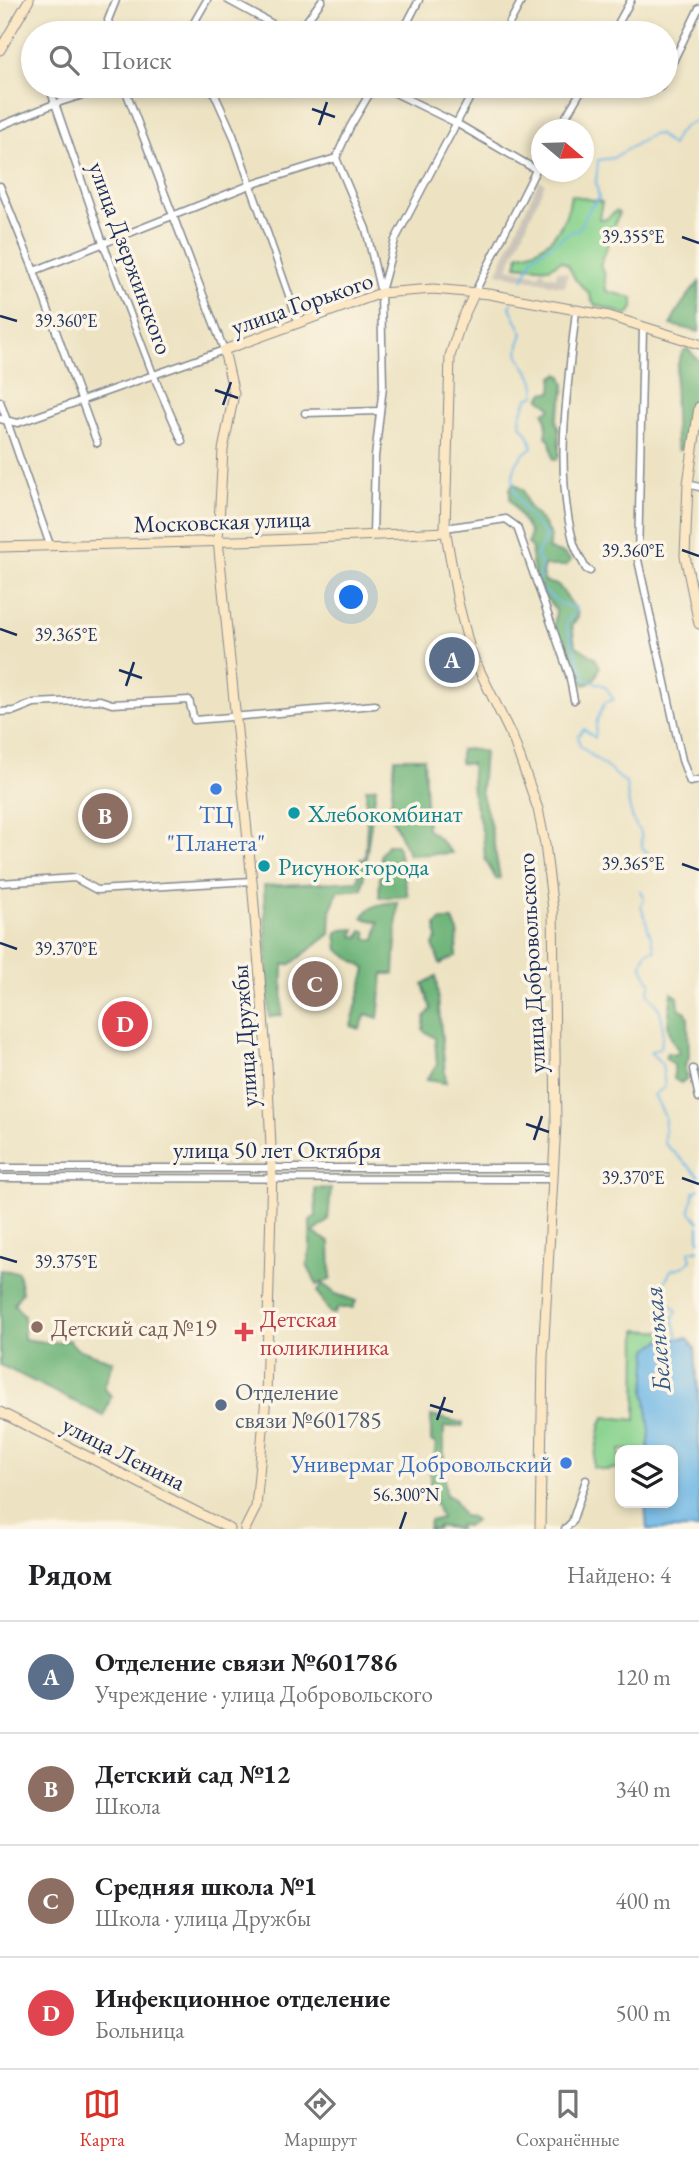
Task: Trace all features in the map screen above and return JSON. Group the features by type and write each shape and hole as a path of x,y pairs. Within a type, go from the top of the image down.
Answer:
{"street":[{"path":"0,50 29,0"},
{"path":"108,21 116,0"},
{"path":"195,21 206,0"},
{"path":"228,0 267,21"},
{"path":"307,21 322,0"},
{"path":"408,21 419,0"},
{"path":"511,21 523,0"},
{"path":"620,21 631,0"},
{"path":"678,51 699,8"},
{"name":"улица Дзержинского","path":"52,98 103,243 182,442"},
{"path":"0,126 73,98"},
{"path":"129,98 224,350"},
{"path":"217,98 233,135 298,321"},
{"path":"367,98 336,158 366,229 380,293 383,386 375,457 373,535"},
{"path":"405,98 456,123 531,167"},
{"path":"380,293 395,240 470,98"},
{"path":"564,119 577,98"},
{"path":"34,271 250,185 336,158"},
{"path":"475,292 531,177"},
{"path":"0,186 97,443"},
{"name":"улица Горького","path":"8,422 18,423 380,293 433,289 475,292 609,316 699,344"},
{"name":"улица Добровольского","path":"475,292 460,322 450,356 445,530 458,602 471,653 514,741 538,808 553,910 556,1124 543,1357 540,1529"},
{"path":"576,311 569,368 564,451 567,509 573,543 586,569 590,571"},
{"path":"643,328 638,561 682,760 690,782 699,780"},
{"name":"улица Дружбы","path":"224,350 234,394 223,450 218,540 252,881 267,1064 272,1178 266,1397 256,1507 245,1529"},
{"path":"0,401 50,545"},
{"path":"699,407 688,484 685,556 699,624"},
{"path":"305,413 380,411"},
{"path":"0,419 8,422"},
{"path":"688,484 699,487"},
{"path":"445,530 506,519 517,527 569,674 574,700"},
{"name":"Московская улица","path":"0,547 373,535 445,530"},
{"path":"0,712 14,711 34,703 100,700 112,705 189,700 194,720 375,705"},
{"path":"0,883 75,878 97,890 252,881"},
{"path":"693,1069 699,1098"},
{"name":"улица 50 лет Октября","path":"0,1168 554,1168"},
{"name":"улица 50 лет Октября","path":"0,1178 553,1179"},
{"name":"улица Ленина","path":"0,1412 230,1529"},
{"path":"565,1529 572,1522 586,1480"}],"shaded area":[{"path":"538,182 545,183 508,268 539,275 541,271 545,272 545,275 556,277 557,271 568,273 565,287 497,273"}],"green space":[{"path":"571,195 602,202 599,219 606,219 616,211 619,213 600,266 604,272 606,291 633,298 633,308 628,315 596,305 575,279 568,265 561,261 549,268 516,265 519,254 540,248 555,234 566,216"},
{"path":"699,282 699,332 671,325 678,309"},
{"path":"687,348 699,361 699,386 685,444 678,450 675,421 676,378 681,355"},
{"path":"558,374 562,376 565,385 556,420 559,430 559,456 556,460 553,459 550,441 546,436 544,412 551,407 540,399 543,393 552,392 553,377"},
{"path":"513,483 523,490 528,506 542,521 551,537 548,549 564,554 571,560 566,566 544,566 542,574 545,582 558,585 577,611 578,617 572,625 575,645 595,658 600,667 595,679 590,683 584,685 576,672 570,669 567,650 554,628 556,610 545,597 534,574 532,549 528,544 530,533 510,499"},
{"path":"460,750 484,752 481,791 500,878 496,879 485,859 483,834 473,796 471,764 460,763"},
{"path":"395,758 424,758 427,829 452,853 409,855 390,814"},
{"path":"376,787 362,889 338,891 331,909 330,934 291,964 283,965 282,1015 269,1017 264,886 358,881 360,859 365,858 366,789"},
{"path":"387,845 397,845 408,896 379,898 381,854"},
{"path":"398,902 394,974 383,974 378,1018 366,1014 360,1029 351,1026 366,969 338,950 336,933 355,929 353,936 359,937 362,931 366,931 367,939 375,940 379,922 362,918 365,913 382,904"},
{"path":"442,920 453,920 458,932 456,956 440,964 433,945 437,938 436,925"},
{"path":"436,976 446,1083 426,1080 437,1065 435,1038 423,1030 425,1017 431,1009 423,984"},
{"path":"672,993 678,997 679,1008 686,1012 688,1018 689,1057 685,1066 686,1079 681,1083 674,1079 674,1065 665,1057 667,1053 676,1055 679,1051 669,1030"},
{"path":"315,1188 331,1189 328,1221 313,1233 330,1242 331,1279 317,1285 307,1265 310,1220 316,1216"},
{"path":"0,1270 18,1272 22,1292 14,1304 24,1316 24,1339 51,1343 69,1340 77,1349 113,1361 104,1388 111,1396 104,1416 0,1365"},
{"path":"323,1284 336,1294 356,1301 353,1308 338,1308 334,1314 330,1313 317,1292"},
{"path":"637,1330 669,1332 669,1340 661,1340 645,1392 650,1432 649,1445 615,1445 615,1469 593,1467 601,1423 605,1417 636,1420"},
{"path":"431,1416 463,1423 463,1426 444,1427 446,1495 453,1498 463,1516 471,1517 475,1521 468,1526 459,1525 459,1529 438,1526 437,1529 428,1529 430,1521 441,1518 430,1488 430,1458 434,1458 436,1444 431,1441"}],"water":[{"path":"688,1338 695,1348 699,1408 699,1529 647,1529 645,1508 678,1508 678,1445 649,1445 650,1432 645,1392 648,1349 661,1340"}],"waterway":[{"name":"Беленькая","path":"523,280 533,257 579,229 591,206 599,198 596,183 598,160 613,158 651,135 658,134 672,146 682,129 699,120"},
{"name":"Беленькая","path":"512,303 510,307 523,334 518,353 533,379 536,395 528,398 520,417 532,447 521,458 513,480 521,504 547,536 536,556 541,563 539,581"},
{"name":"Беленькая","path":"542,590 561,604 577,608 566,624 585,679 605,686 614,700 605,702 597,720 595,738 584,729 578,736 580,746 626,783 632,816 641,833 642,847 648,853 644,867"},
{"name":"Беленькая","path":"641,891 644,897 641,906 655,950 648,951 642,967 651,982 648,994 658,1006 663,1025 661,1047 650,1052 662,1064 665,1087 654,1095 665,1117 664,1143 699,1176"},
{"name":"Беленькая","path":"699,1189 694,1192 690,1210 699,1222"},
{"name":"Беленькая","path":"699,1226 699,1241"},
{"name":"Беленькая","path":"679,1340 673,1318 677,1311 669,1302 664,1284 671,1270 685,1266 691,1259 689,1252 699,1249"}],"place":[{"name":"Отделение связи №601786","path":"452,660"},
{"name":"ТЦ \"Планета\"","path":"216,789"},
{"name":"Хлебокомбинат","path":"294,813"},
{"name":"Детский сад №12","path":"105,816"},
{"name":"Рисунок города","path":"264,866"},
{"name":"Средняя школа №1","path":"315,984"},
{"name":"Инфекционное отделение","path":"125,1024"},
{"name":"Детский сад №19","path":"37,1327"},
{"name":"Детская поликлиника","path":"244,1332"},
{"name":"Отделение связи №601785","path":"221,1405"},
{"name":"Универмаг Добровольский","path":"566,1463"}]}
